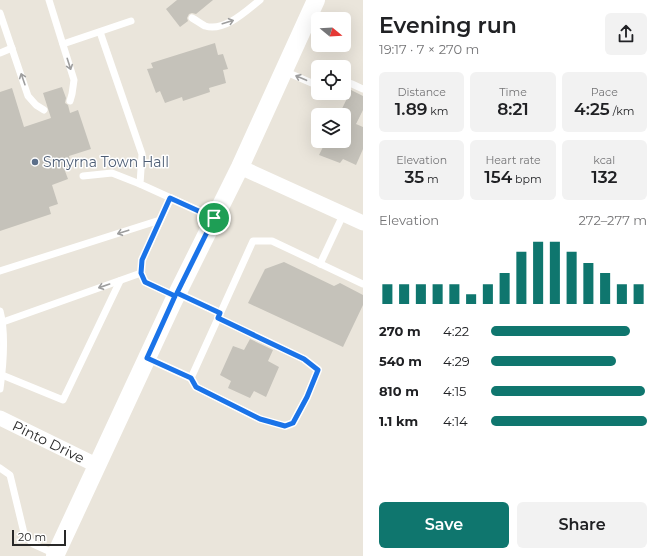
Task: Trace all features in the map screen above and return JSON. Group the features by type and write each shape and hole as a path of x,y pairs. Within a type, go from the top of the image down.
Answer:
{"street":[{"path":"55,555 176,295 240,167 316,0"},
{"path":"240,167 363,224"},
{"name":"Pinto Drive","path":"0,418 96,465"}],"lane":[{"path":"49,0 74,80 70,101"},
{"path":"192,18 205,26 214,26 234,21 260,0"},
{"path":"0,13 28,96 36,105 44,110"},
{"path":"63,44 131,21"},
{"path":"100,32 142,154 140,184"},
{"path":"0,53 12,48"},
{"path":"284,71 311,83"},
{"path":"351,84 363,89"},
{"path":"83,176 112,173 140,184 214,218"},
{"path":"147,358 191,378 196,387 260,419 285,426 293,423 307,397 318,370 304,359 219,315 145,282 141,273 142,260 170,198"},
{"path":"320,264 344,215"},
{"path":"0,271 160,220"},
{"path":"191,378 253,241 272,241 363,284"},
{"path":"3,322 141,273"},
{"path":"2,374 63,400 120,281"},
{"path":"0,311 3,322 2,374 0,389"},
{"path":"0,468 10,475 24,533 33,544 55,555"}],"building":[{"path":"177,0 213,0 196,14 189,14 187,18 188,21 180,27 166,9"},
{"path":"215,43 218,55 223,54 228,69 223,70 226,83 209,88 210,92 183,101 182,97 165,103 160,91 156,93 147,69 153,68 151,63"},
{"name":"Smyrna Town Hall","path":"62,87 66,98 65,103 68,105 70,113 78,110 91,149 69,156 72,168 65,171 68,179 52,185 58,204 49,207 51,214 0,231 0,92 12,88 24,127 51,118 43,93"},
{"path":"351,90 363,96 363,110 356,124 363,127 363,149 356,165 343,159 340,163 319,155 322,148 351,148 351,108 342,108 346,100 351,100"},
{"path":"284,262 334,286 340,283 363,295 363,305 343,347 248,303 265,269"},
{"path":"250,339 273,350 268,361 279,367 266,397 254,391 250,398 228,388 231,381 220,375 233,346 244,350"}],"place":[{"name":"Smyrna Town Hall","path":"35,162"}],"route":[{"path":"170,198 214,218 177,293 220,313 218,318 304,359 318,370 307,397 293,423 285,426 260,419 196,387 191,378 147,358 175,296 145,282 141,273 142,260 170,198"}]}
